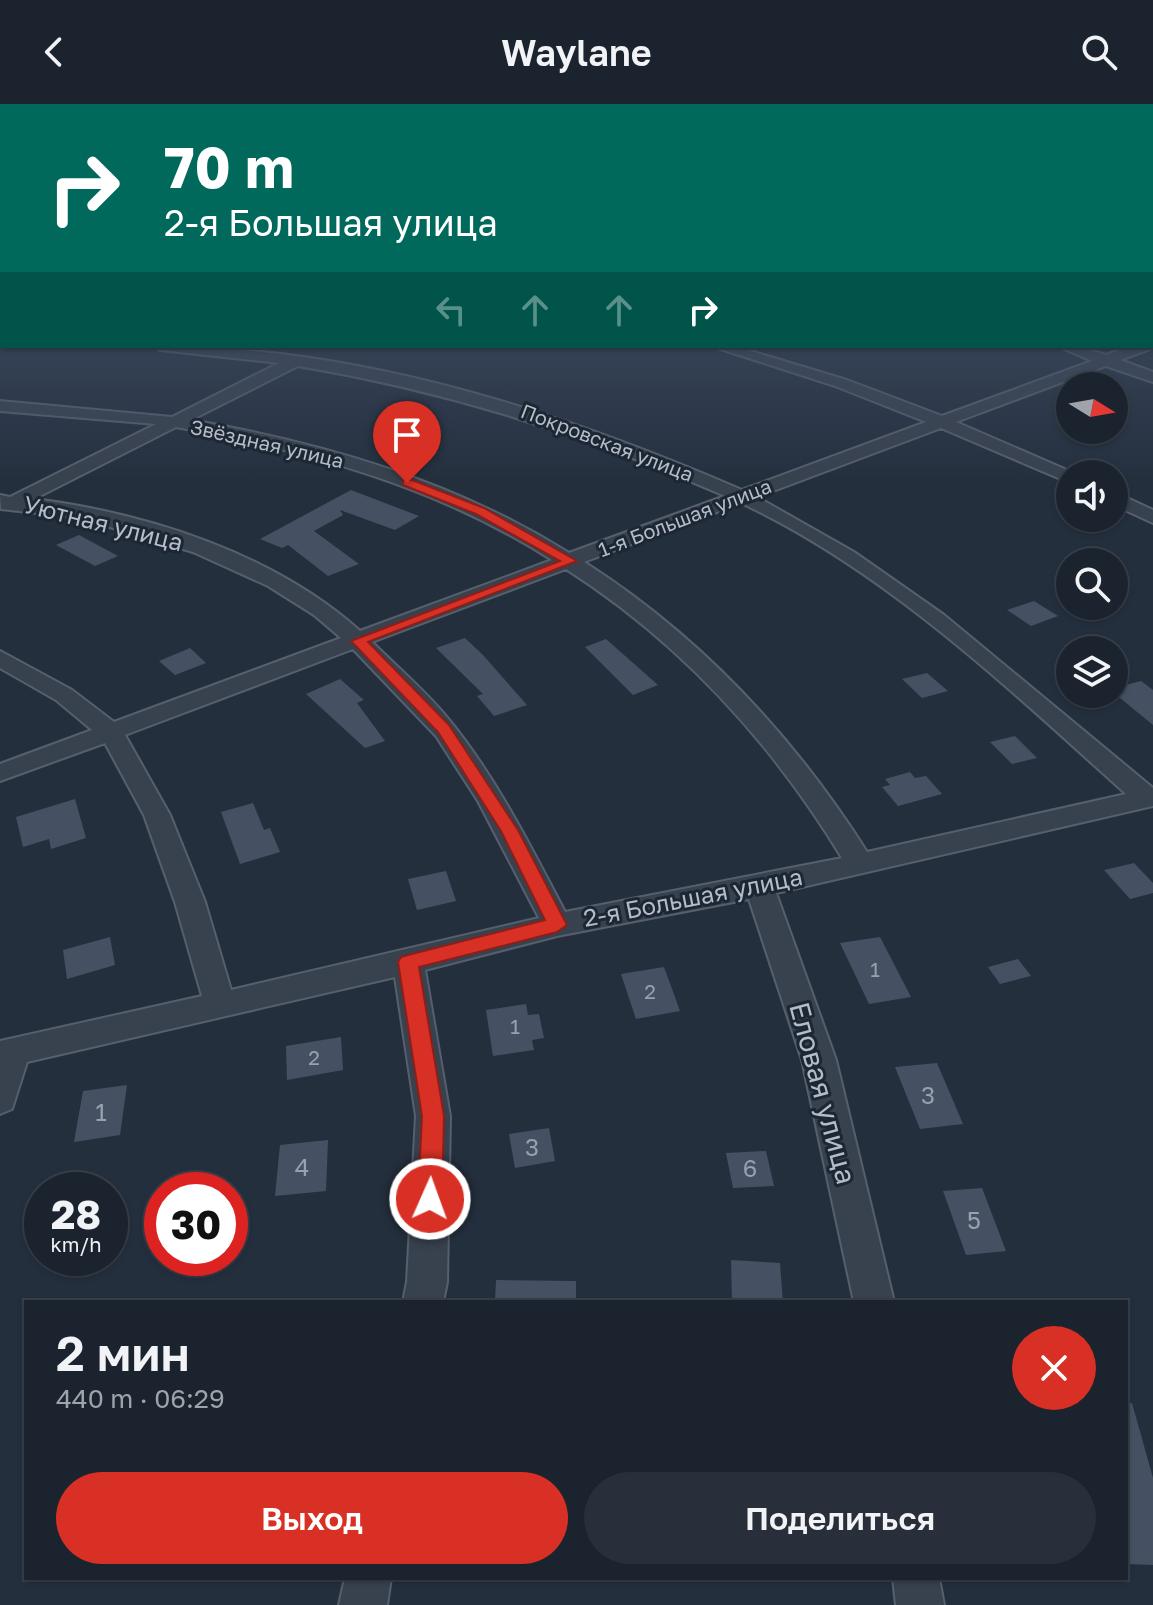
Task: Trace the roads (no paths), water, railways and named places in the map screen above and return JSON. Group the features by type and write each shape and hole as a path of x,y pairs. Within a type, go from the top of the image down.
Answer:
{"street":[{"name":"Покровская улица","path":"178,348 387,375 478,396 633,450 741,496 798,526 861,565 983,656 1149,798"},
{"path":"4,504 322,348"},
{"path":"725,348 841,383 942,422 1056,472"},
{"path":"1069,348 1153,377"},
{"name":"1-я Большая улица","path":"0,773 1140,348"},
{"name":"Звёздная улица","path":"0,406 172,421 265,440 407,483 480,511 571,561 675,639 754,720 832,815 860,864"},
{"name":"Уютная улица","path":"4,504 135,528 189,544 249,569 310,602 358,641 444,729 509,830 557,925"},
{"path":"1128,505 1153,517"},
{"path":"0,658 64,695 111,732 157,815 190,902 220,1005"},
{"name":"2-я Большая улица","path":"6,1053 557,925 759,887 1149,798"},
{"name":"Еловая улица","path":"759,887 819,1060 874,1300"},
{"path":"408,962 433,1116 427,1282 423,1300"},
{"path":"0,1099 6,1053"},
{"path":"363,1605 368,1580"},
{"path":"916,1580 920,1605"}]}
